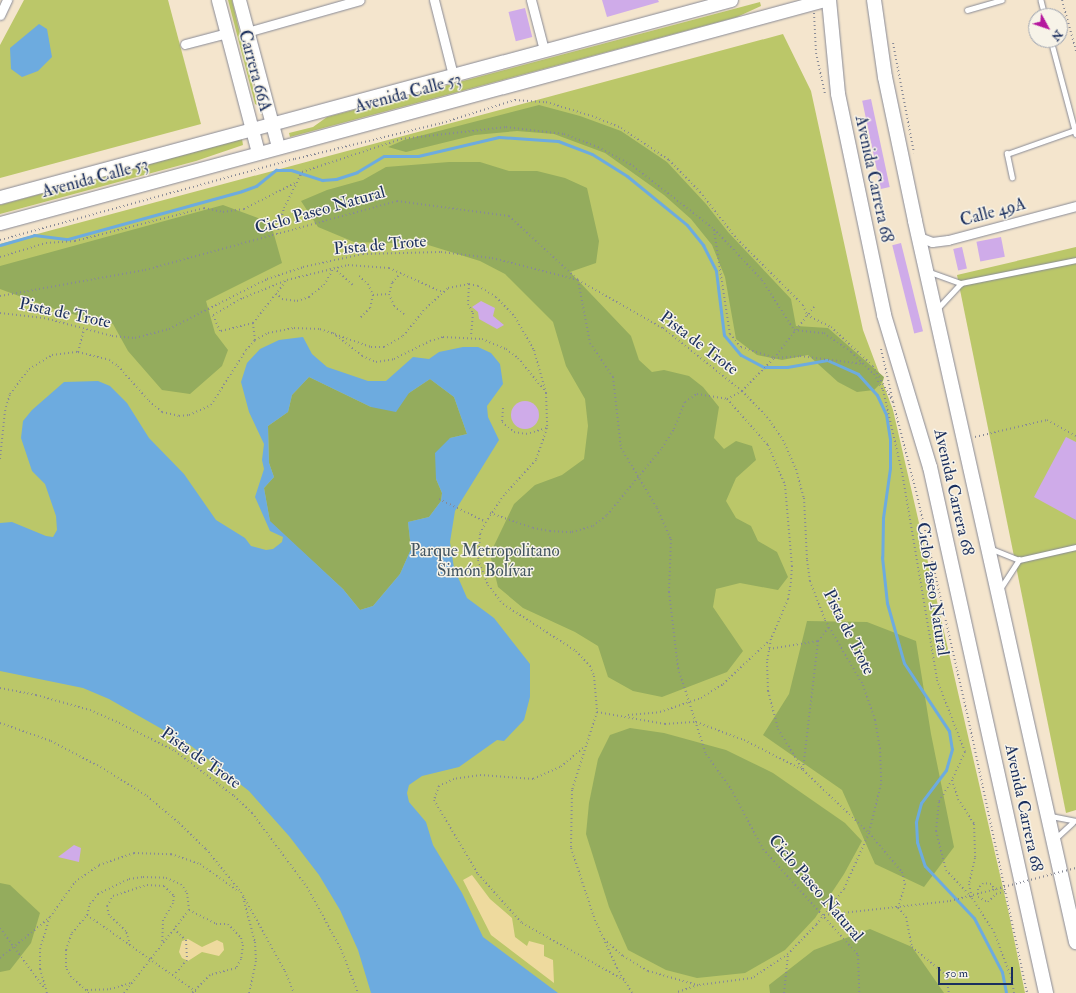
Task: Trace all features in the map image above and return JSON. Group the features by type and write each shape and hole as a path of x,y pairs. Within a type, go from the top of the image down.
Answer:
{"main road":[{"name":"Carrera 66A","path":"218,0 258,152"},
{"name":"Carrera 66A","path":"239,0 278,147"},
{"name":"Avenida Calle 53","path":"0,197 731,0"},
{"name":"Avenida Calle 53","path":"0,223 258,152 825,0"},
{"name":"Avenida Carrera 68","path":"829,0 838,94 884,315 930,467 1046,993"},
{"name":"Avenida Carrera 68","path":"874,0 886,77 926,271 989,546 1076,942"}],"street":[{"path":"0,15 7,0"},
{"path":"247,32 336,3 360,0"},
{"path":"434,0 453,75"},
{"path":"530,0 544,50"},
{"path":"185,44 227,33"},
{"name":"Calle 49A","path":"919,237 932,242 948,240 1076,206"}],"lane":[{"path":"967,10 1002,0"},
{"path":"1012,178 1007,154 1075,132 1054,48"},
{"path":"926,271 961,283 1076,260"},
{"path":"936,310 961,283"},
{"path":"989,546 999,553 1019,560 1076,547"},
{"path":"999,592 1019,560"},
{"path":"1048,815 1074,822"},
{"path":"1053,841 1074,822"}],"path":[{"path":"1062,0 1076,51"},
{"path":"0,240 277,164 442,123 515,100 528,100 570,109 621,128 668,160 700,192 737,239 803,305 807,314 831,327 873,366 893,402 918,495 1006,891 1027,993"},
{"path":"277,234 284,208 302,172 401,139 506,127 564,134 598,148 633,166 714,229 762,280 794,330"},
{"name":"Ciclo Paseo Natural","path":"0,257 46,243 75,242 204,208 222,212 244,209 299,180"},
{"name":"Ciclo Paseo Natural","path":"0,296 145,270 397,201 509,216 578,280 590,343 613,377 622,448 630,466 638,475 671,539 669,592 672,630 678,668 706,754 731,789 763,849 824,915 858,955 859,993"},
{"path":"714,229 730,334 741,347 773,359 800,356 863,364"},
{"name":"Pista de Trote","path":"0,313 44,318 112,336 135,338 151,335 267,279 303,267 363,254 441,252 485,257 578,280 663,328 742,391 767,416 783,440 796,469 804,498 807,560 810,581 829,627 863,685 875,720 880,748 881,784 869,833 844,889 824,915 788,954 752,978 698,985"},
{"path":"286,280 253,323 220,331 214,315 250,296 286,280 334,268 371,265 401,273 442,292"},
{"path":"334,268 353,285"},
{"path":"276,294 282,299 297,301 309,297 324,285 334,268"},
{"path":"401,273 392,283 389,294 394,306 404,314"},
{"path":"360,276 368,284 373,295 370,308 360,318"},
{"path":"470,284 468,304 473,313 471,336"},
{"path":"0,459 5,411 10,394 19,380 41,360 65,352 78,352 109,360 127,375 154,406 171,415 184,416 211,406 238,360 255,340 268,333 294,328 332,332 371,347 390,345 403,336 442,292 455,285 470,284 482,288 496,297 515,317 534,350 546,392 547,428 536,460 490,513 477,548 478,560 488,585 503,604 583,657 594,676 597,712 584,747 572,790 571,848 603,938 632,993"},
{"path":"373,295 389,294"},
{"path":"490,513 534,528 572,532 593,526 607,515 638,475 662,448 674,429 685,402 697,394 727,399 742,391 773,359 794,330 814,307"},
{"path":"253,323 255,340"},
{"path":"78,352 84,329"},
{"name":"Ciclo Paseo Natural","path":"794,330 824,333 874,374 882,390 892,424 936,680 965,752 952,780 939,802 936,831 946,870 972,898"},
{"path":"332,332 362,356 376,362 394,359 430,341 456,336 471,336 494,343 506,349 518,358 546,392"},
{"path":"727,399 768,445 785,485 792,566 788,599 771,639 769,649 768,691 772,711 786,745 803,770 869,833 905,878 898,908"},
{"path":"503,408 502,422 514,432 526,434 547,428"},
{"path":"975,437 1047,420 1076,436"},
{"path":"439,498 486,522"},
{"path":"803,770 818,641 829,627"},
{"path":"625,716 660,712 689,703 723,684 771,639"},
{"path":"769,649 818,641"},
{"name":"Pista de Trote","path":"0,688 36,695 90,710 119,722 176,751 234,796 252,814 307,887 341,949 358,993"},
{"path":"597,712 665,724 696,722 744,740 803,770"},
{"path":"0,723 70,750 147,796 179,822 206,849 241,892 285,971 294,993"},
{"path":"584,747 560,767 533,779 481,775 454,779 439,786 434,800 478,874 522,923 624,980"},
{"path":"952,780 958,799 974,824 975,858 969,884 972,898 994,932 1012,980 1014,993"},
{"path":"46,992 40,969 40,950 50,917 60,899 86,873 118,857 134,853 155,852 187,859 241,892 255,942 256,961 249,993"},
{"path":"1070,866 1076,865"},
{"path":"824,915 898,908 950,901 1076,868"},
{"path":"89,993 70,977 66,959 72,933 87,915 95,898 105,890 129,879 143,877 166,878 181,884 188,896 189,910 124,993"},
{"path":"996,890 987,883 980,886 977,893 984,901 992,900 996,894 1006,891"},
{"path":"130,945 126,931 109,915 107,906 113,896 147,885 164,886 174,896 173,903 163,920 162,944"},
{"path":"898,908 906,917 912,947 946,975 949,993"},
{"path":"189,910 216,924 225,923 232,926 243,945 242,959 236,968 210,976 192,993"},
{"path":"87,915 198,993"},
{"path":"0,958 14,949 50,917"},
{"path":"0,928 46,992"},
{"path":"174,929 186,940 187,960 174,976"},
{"path":"603,938 623,956 648,971 676,981 698,985"},
{"path":"784,993 788,954"},
{"path":"87,990 110,989 132,982"},
{"path":"675,993 698,985"}],"green space":[{"path":"24,0 168,0 201,124 0,178 0,45"},
{"path":"228,0 232,0 257,105 255,104"},
{"path":"760,2 761,6 737,17 290,137 289,133 313,127 327,117"},
{"name":"Parque Metropolitano Simón Bolívar","path":"783,34 811,91 863,330 893,410 1009,914 1025,993 0,993 0,244"},
{"path":"539,105 580,116 621,131 667,162 706,204 728,232 791,299 796,326 828,328 884,377 883,381 874,390 857,392 838,382 808,355 782,360 757,355 736,339 725,277 712,245 691,219 664,195 605,153 554,134 517,131 475,135 406,152 388,147 404,140"},
{"path":"242,139 243,145 196,161 0,214 0,205"},
{"path":"449,162 480,162 509,171 537,171 565,178 587,188 599,241 596,263 570,272 631,336 639,360 652,372 664,370 689,376 703,387 719,407 714,438 724,449 736,441 752,446 756,460 736,478 726,501 736,518 751,526 758,541 777,552 788,577 778,590 740,583 716,589 713,607 743,651 727,672 662,697 633,691 608,677 598,646 575,632 523,608 498,587 490,554 514,504 535,485 562,475 584,459 588,426 585,399 566,366 553,322 505,274 480,261 425,244 354,242 318,227 301,201 327,190 363,180 386,167"},
{"path":"223,205 258,218 273,231 282,263 206,301 215,333 228,350 222,366 190,394 162,390 128,351 113,324 60,311 0,289 0,266"},
{"path":"1076,247 1076,810 1066,813 957,275"},
{"path":"309,377 371,407 409,393 430,379 454,397 467,434 450,438 436,479 442,493 441,501 429,517 408,522 411,549 400,574 373,606 360,610 343,589 270,522 264,488 274,477 269,463 268,426 288,412 292,395"},
{"path":"807,621 867,622 916,641 931,734 954,847 924,887 875,864 842,790 763,735 789,694"},
{"path":"630,728 664,733 726,750 773,773 845,823 862,841 844,874 815,918 785,950 745,973 697,978 666,970 628,950 609,907 586,834 589,803 598,759 610,735"},
{"path":"0,883 10,885 40,913 31,943 10,970 0,972"},
{"path":"870,929 912,947 944,993 770,993 769,985 814,950"}],"sand":[{"path":"472,875 490,899 512,918 515,937 527,946 529,941 544,945 544,956 553,960 554,983 491,935 463,880"},
{"path":"188,939 202,947 217,940 223,943 224,950 219,956 202,952 188,961 182,958 179,952 182,941"}],"water":[{"path":"39,24 47,29 52,57 38,71 22,77 11,69 10,48"},
{"path":"303,337 312,354 327,367 368,381 386,381 413,357 429,359 439,352 463,347 478,347 491,353 500,364 503,384 487,406 488,417 499,440 455,511 450,542 454,568 467,598 494,618 530,664 530,697 524,720 504,741 497,740 459,767 422,776 409,785 407,793 409,802 426,822 433,845 462,893 483,937 558,993 371,993 358,950 340,910 319,875 289,836 249,791 190,745 109,699 83,688 0,671 0,523 12,522 46,536 53,537 57,530 56,516 45,484 32,471 21,438 23,421 32,410 64,382 98,381 110,386 127,403 149,438 184,474 216,520 245,538 251,546 266,550 273,549 282,542 283,537 270,531 255,497 264,469 262,460 264,444 249,412 241,382 247,363 260,349 279,340","holes":["309,377 371,407 396,412 409,393 430,379 454,397 467,434 450,438 435,453 436,479 442,493 441,501 429,517 408,522 411,549 400,574 373,606 360,610 343,589 270,521 264,488 274,477 269,463 268,426 288,412 292,395"]}],"building":[{"path":"602,0 658,0 659,2 607,17"},
{"path":"525,8 532,37 516,41 509,12"},
{"path":"871,99 890,187 881,189 862,101"},
{"path":"1001,237 1005,257 980,261 976,242"},
{"path":"901,243 923,331 914,333 892,245"},
{"path":"962,247 967,268 958,270 953,249"},
{"path":"481,301 495,308 493,316 504,325 497,329 479,319 478,312 472,307"},
{"path":"525,401 535,405 539,415 535,425 525,429 515,425 511,415 515,405"},
{"path":"1066,437 1076,442 1076,520 1034,497"},
{"path":"74,845 81,848 79,862 58,857"}],"waterway":[{"path":"0,245 34,235 68,239 242,191 256,186 276,170 291,170 322,180 336,179 357,172 384,156 418,156 499,137 558,141 592,154 627,176 687,225 703,245 716,271 724,335 741,355 764,367 787,367 827,360 858,374 877,395 886,414 890,439 890,468 883,518 882,557 887,603 904,663 949,731 952,749 946,770 921,803 916,822 917,842 925,866 974,918 1002,972 1006,993"}]}
